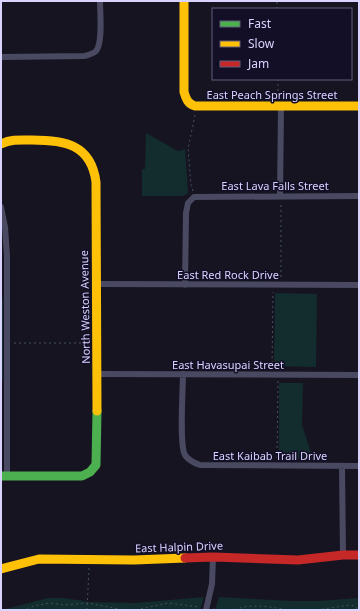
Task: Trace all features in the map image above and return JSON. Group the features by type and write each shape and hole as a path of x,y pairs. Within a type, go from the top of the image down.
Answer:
{"street":[{"path":"1,57 85,56 96,50 100,41 100,1"},
{"name":"East Peach Springs Street","path":"184,1 184,92 186,101 190,105 279,107 359,106"},
{"path":"279,107 281,196"},
{"name":"North Weston Avenue","path":"1,144 12,140 54,140 69,144 83,152 92,163 96,175 96,465 90,472 82,476 4,476"},
{"name":"East Lava Falls Street","path":"193,198 359,196"},
{"path":"185,285 186,213 188,203 193,198"},
{"path":"1,207 5,227 4,284 7,342 4,389 4,476"},
{"name":"East Red Rock Drive","path":"96,284 359,285"},
{"name":"East Havasupai Street","path":"97,374 359,375"},
{"name":"East Kaibab Trail Drive","path":"183,374 182,441 184,454 191,462 200,465 359,466"},
{"path":"342,466 343,555"},
{"name":"East Halpin Drive","path":"1,569 39,559 134,560 213,557 298,560 343,555 359,555"},
{"path":"206,609 212,584 213,557"}],"path":[{"path":"278,80 279,107"},
{"path":"193,198 188,149 197,106"},
{"path":"281,196 281,285"},
{"path":"273,285 277,466"},
{"path":"7,342 97,344"},
{"path":"87,610 88,559"},
{"path":"22,610 38,604 50,603 88,603 124,610"},
{"path":"136,610 168,603 206,609"},
{"path":"317,610 350,604 355,606 358,610"},
{"path":"235,610 250,606 288,610"}],"green space":[{"path":"146,133 178,151 185,149 188,193 183,196 142,196 142,169 145,169"},
{"path":"275,293 317,294 316,367 274,366"},
{"path":"1,296 3,298 3,381 1,383"},
{"path":"279,383 303,383 302,425 313,459 279,459"},
{"path":"204,597 200,610 2,610 48,598 64,598 90,602 135,603"},
{"path":"219,597 293,601 359,598 359,610 215,610"}],"traffic: fast":[{"path":"1,476 82,476 90,472 96,465 97,411"}],"traffic: slow":[{"path":"184,1 184,92 189,103 195,106 359,106"},
{"path":"1,144 9,141 20,140 44,140 65,143 82,152 88,159 93,169 96,182 97,411"},
{"path":"1,569 39,559 134,560 185,558"}],"traffic: jam":[{"path":"185,558 213,557 298,560 343,555 359,555"}]}
